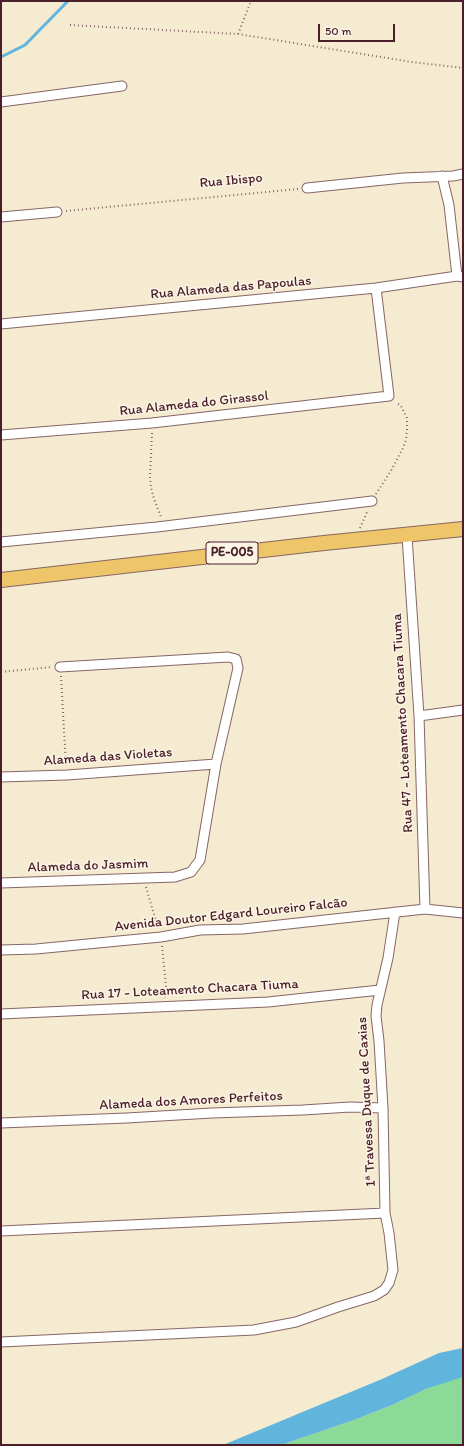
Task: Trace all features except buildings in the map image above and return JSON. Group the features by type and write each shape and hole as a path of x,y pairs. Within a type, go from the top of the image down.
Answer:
{"main road":[{"name":"PE-005","path":"1,580 463,529"}],"street":[{"path":"1,102 122,86"},
{"path":"307,188 404,178 463,174"},
{"path":"442,176 449,205 460,277"},
{"path":"1,217 56,212"},
{"name":"Rua Alameda das Papoulas","path":"1,324 376,288 460,277"},
{"path":"376,288 389,396"},
{"name":"Rua Alameda do Girassol","path":"1,435 152,424 389,396"},
{"path":"1,542 165,526 372,501"},
{"name":"Rua 47 - Loteamento Chacara Tiuma","path":"407,536 419,716 425,909"},
{"path":"60,667 228,657 234,658 238,668 216,764"},
{"path":"419,716 463,710"},
{"name":"Alameda das Violetas","path":"1,777 67,775 216,764"},
{"name":"Alameda do Jasmim","path":"1,883 175,877 191,872 200,860 216,764"},
{"name":"Avenida Doutor Edgard Loureiro Falcão","path":"1,950 36,949 161,937 200,930 243,928 425,909 463,913"},
{"name":"1ª Travessa Duque de Caxias","path":"1,1342 254,1330 296,1322 374,1296 384,1290 389,1283 393,1270 385,1213 383,1108 376,1016 380,990 388,958 395,912"},
{"name":"Rua 17 - Loteamento Chacara Tiuma","path":"1,1014 268,1002 380,990"},
{"name":"Alameda dos Amores Perfeitos","path":"1,1123 350,1107 383,1108"},
{"path":"1,1230 385,1213"}],"path":[{"path":"238,34 251,1"},
{"path":"70,25 238,34 412,62 463,68"},
{"name":"Rua Ibispo","path":"56,212 307,188"},
{"path":"356,540 372,501 403,448 407,434 407,418 401,406 389,396"},
{"path":"152,424 150,477 158,511 165,526"},
{"path":"1,672 60,667 67,775"}],"green space":[{"path":"463,1377 463,1445 281,1445 354,1420 392,1405 426,1389"}],"water":[{"path":"463,1348 463,1377 426,1389 392,1405 354,1420 281,1445 223,1445 382,1379 439,1353"}],"waterway":[{"path":"1,57 25,45 68,1"}]}
